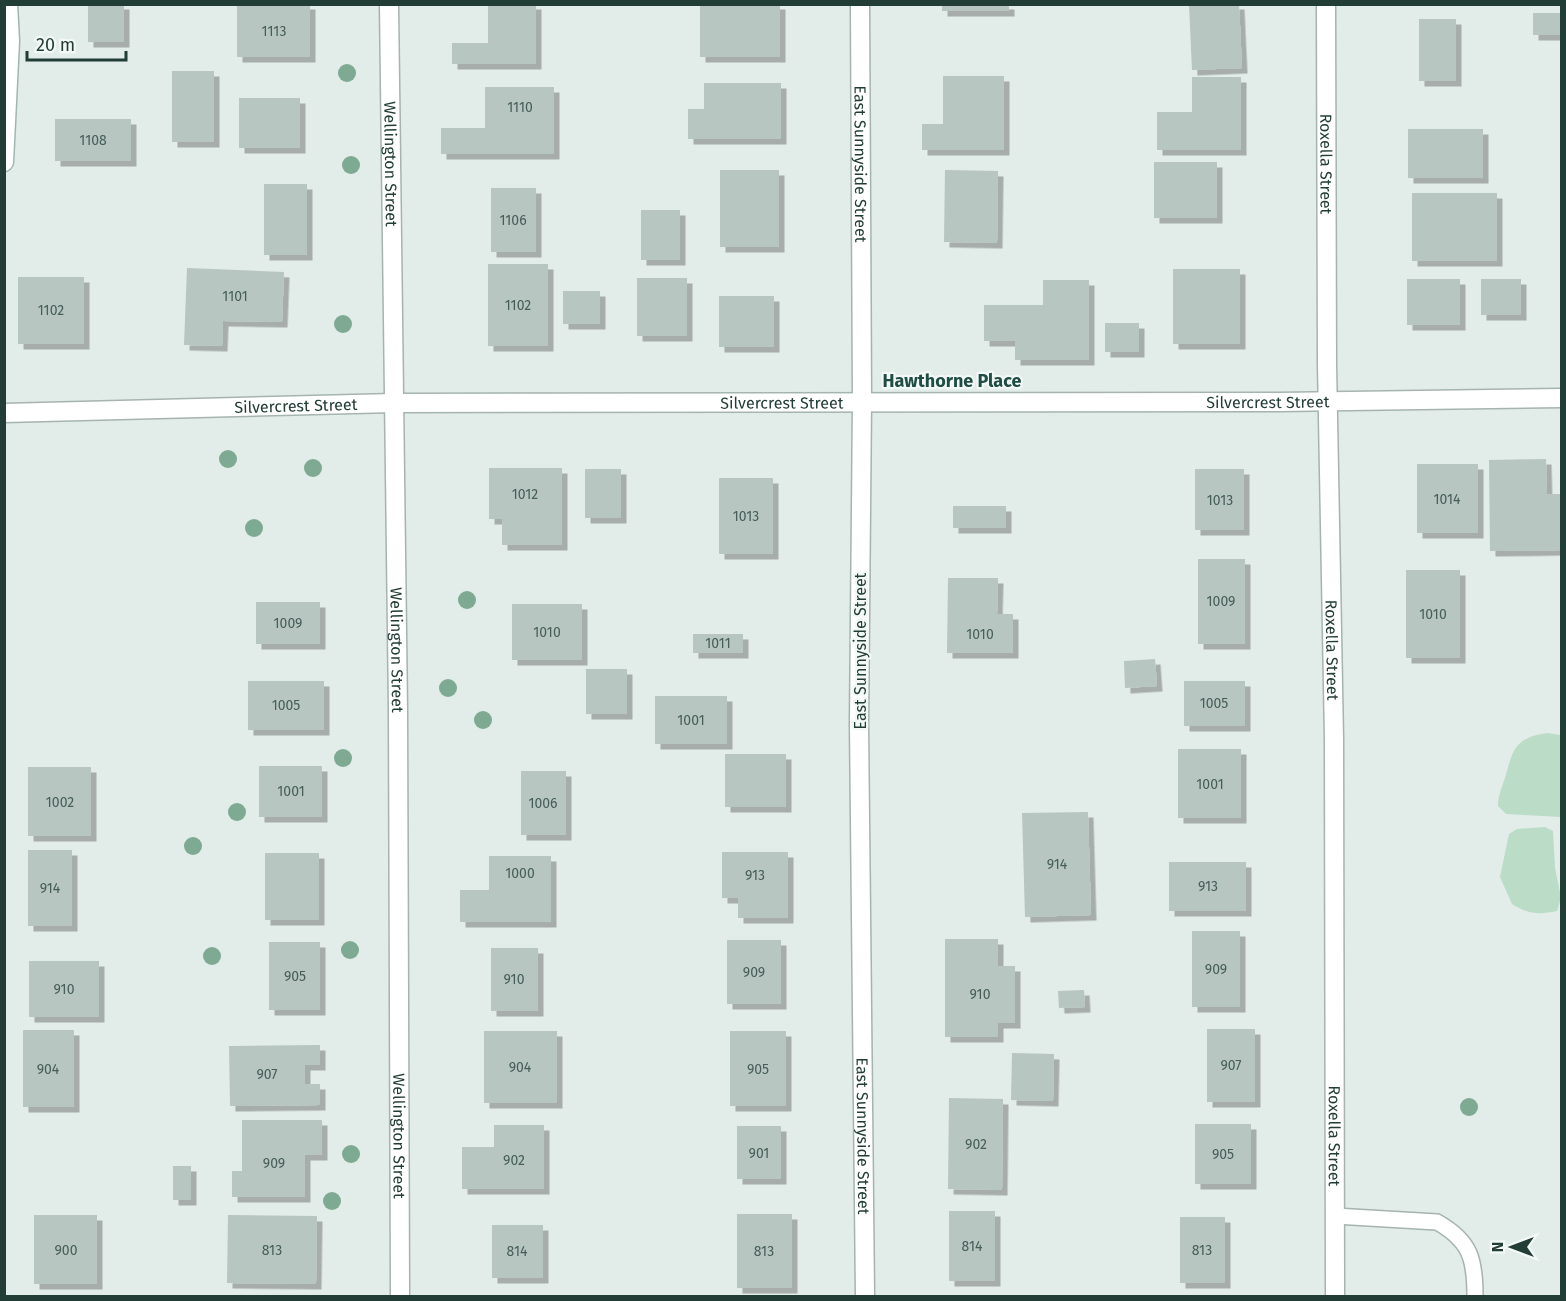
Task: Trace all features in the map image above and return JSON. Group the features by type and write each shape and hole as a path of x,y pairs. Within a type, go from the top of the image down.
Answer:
{"street":[{"path":"4,162 10,41 8,4"},
{"name":"Wellington Street","path":"389,4 400,1296"},
{"name":"East Sunnyside Street","path":"860,4 862,401 859,724 865,1296"},
{"name":"Roxella Street","path":"1326,4 1328,399 1334,739 1335,1296"},
{"name":"Silvercrest Street","path":"4,413 394,403 1280,402 1328,399 1562,398"}],"lane":[{"path":"1335,1216 1437,1222 1450,1229 1470,1253 1475,1268 1475,1296"}],"green space":[{"path":"1547,733 1561,735 1561,817 1506,814 1498,806 1498,802 1513,753 1521,742"},
{"path":"1545,827 1553,831 1555,868 1561,898 1557,911 1533,913 1512,904 1500,877 1509,834 1517,829"}],"building":[{"path":"88,4 124,4 124,42 88,42"},
{"path":"237,4 310,4 310,57 237,57"},
{"path":"488,4 536,4 536,64 452,64 452,43 488,43"},
{"path":"700,4 780,4 780,57 700,57"},
{"path":"942,4 1009,4 1009,11 942,11"},
{"path":"1239,4 1242,68 1192,70 1189,5"},
{"path":"1533,13 1562,13 1562,35 1533,35"},
{"path":"1419,19 1456,19 1456,81 1419,81"},
{"path":"172,71 214,71 214,142 172,142"},
{"path":"943,76 1004,76 1004,150 922,150 922,124 943,124"},
{"path":"1192,77 1241,77 1241,150 1157,150 1157,112 1192,112"},
{"path":"704,83 781,83 781,139 688,139 688,109 704,109"},
{"path":"485,87 554,87 554,154 441,154 441,128 485,128"},
{"path":"239,98 300,98 300,148 239,148"},
{"path":"55,119 131,119 131,161 55,161"},
{"path":"1408,129 1483,129 1483,178 1408,178"},
{"path":"1154,162 1217,162 1217,218 1154,218"},
{"path":"720,170 779,170 779,247 720,247"},
{"path":"945,170 998,171 997,243 944,242"},
{"path":"264,184 307,184 307,255 264,255"},
{"path":"491,188 536,188 536,252 491,252"},
{"path":"1412,193 1497,193 1497,261 1412,261"},
{"path":"641,210 680,210 680,260 641,260"},
{"path":"488,264 548,264 548,346 488,346"},
{"path":"187,268 284,272 282,322 223,321 222,346 184,345"},
{"path":"1173,269 1240,269 1240,344 1173,344"},
{"path":"18,277 84,277 84,344 18,344"},
{"path":"637,278 687,278 687,336 637,336"},
{"path":"1407,279 1460,279 1460,325 1407,325"},
{"path":"1481,279 1521,279 1521,315 1481,315"},
{"path":"1043,280 1089,280 1089,360 1015,360 1015,341 984,341 984,305 1043,305"},
{"path":"563,291 600,291 600,324 563,324"},
{"path":"719,296 774,296 774,347 719,347"},
{"path":"1105,323 1139,323 1139,352 1105,352"},
{"path":"1546,459 1547,494 1562,494 1562,550 1490,551 1489,460"},
{"path":"1417,464 1478,464 1478,533 1417,533"},
{"path":"489,468 562,468 562,545 502,545 502,519 489,519"},
{"path":"585,469 621,469 621,518 585,518"},
{"path":"1195,469 1244,469 1244,530 1195,530"},
{"path":"719,478 773,478 773,554 719,554"},
{"path":"953,506 1006,506 1006,528 953,528"},
{"path":"1198,559 1245,559 1245,644 1198,644"},
{"path":"1406,570 1460,570 1460,658 1406,658"},
{"path":"948,578 998,578 997,614 1013,614 1013,653 947,653"},
{"path":"256,602 320,602 320,644 256,644"},
{"path":"512,604 582,604 582,660 512,660"},
{"path":"693,634 743,634 743,653 693,653"},
{"path":"1155,659 1157,686 1125,688 1124,661"},
{"path":"586,669 627,669 627,714 586,714"},
{"path":"248,681 324,681 324,730 248,730"},
{"path":"1184,681 1245,681 1245,726 1184,726"},
{"path":"655,696 727,696 727,744 655,744"},
{"path":"1178,749 1241,749 1241,818 1178,818"},
{"path":"725,754 786,754 786,807 725,807"},
{"path":"259,766 322,766 322,817 259,817"},
{"path":"28,767 91,767 91,836 28,836"},
{"path":"521,771 566,771 566,835 521,835"},
{"path":"1088,812 1091,915 1025,917 1022,813"},
{"path":"28,850 72,850 72,926 28,926"},
{"path":"722,852 788,852 788,918 738,918 738,898 722,898"},
{"path":"265,853 319,853 319,920 265,920"},
{"path":"489,856 551,856 551,922 460,922 460,890 489,890"},
{"path":"1169,862 1246,862 1246,911 1169,911"},
{"path":"1192,931 1240,931 1240,1007 1192,1007"},
{"path":"945,939 998,939 998,966 1015,966 1015,1023 998,1023 998,1037 945,1037"},
{"path":"727,940 781,940 781,1004 727,1004"},
{"path":"269,942 320,942 320,1010 269,1010"},
{"path":"491,948 538,948 538,1011 491,1011"},
{"path":"29,961 99,961 99,1017 29,1017"},
{"path":"1084,990 1085,1007 1059,1008 1058,991"},
{"path":"1207,1029 1255,1029 1255,1102 1207,1102"},
{"path":"23,1030 74,1030 74,1107 23,1107"},
{"path":"484,1031 557,1031 557,1103 484,1103"},
{"path":"730,1031 786,1031 786,1106 730,1106"},
{"path":"320,1045 320,1065 305,1065 305,1084 320,1084 320,1105 230,1106 229,1046"},
{"path":"1012,1053 1054,1054 1053,1101 1011,1100"},
{"path":"949,1098 1003,1099 1002,1190 948,1189"},
{"path":"242,1120 322,1120 322,1155 305,1155 305,1197 232,1197 232,1171 242,1171"},
{"path":"1195,1124 1251,1124 1251,1184 1195,1184"},
{"path":"494,1125 544,1125 544,1189 462,1189 462,1147 494,1147"},
{"path":"737,1126 781,1126 781,1179 737,1179"},
{"path":"173,1166 191,1166 191,1200 173,1200"},
{"path":"949,1211 995,1211 995,1281 949,1281"},
{"path":"737,1214 792,1214 792,1288 737,1288"},
{"path":"34,1215 97,1215 97,1284 34,1284"},
{"path":"228,1215 317,1216 316,1284 227,1283"},
{"path":"1180,1217 1225,1217 1225,1283 1180,1283"},
{"path":"492,1225 543,1225 543,1278 492,1278"}],"district":[{"name":"Hawthorne Place","path":"952,381"}]}
